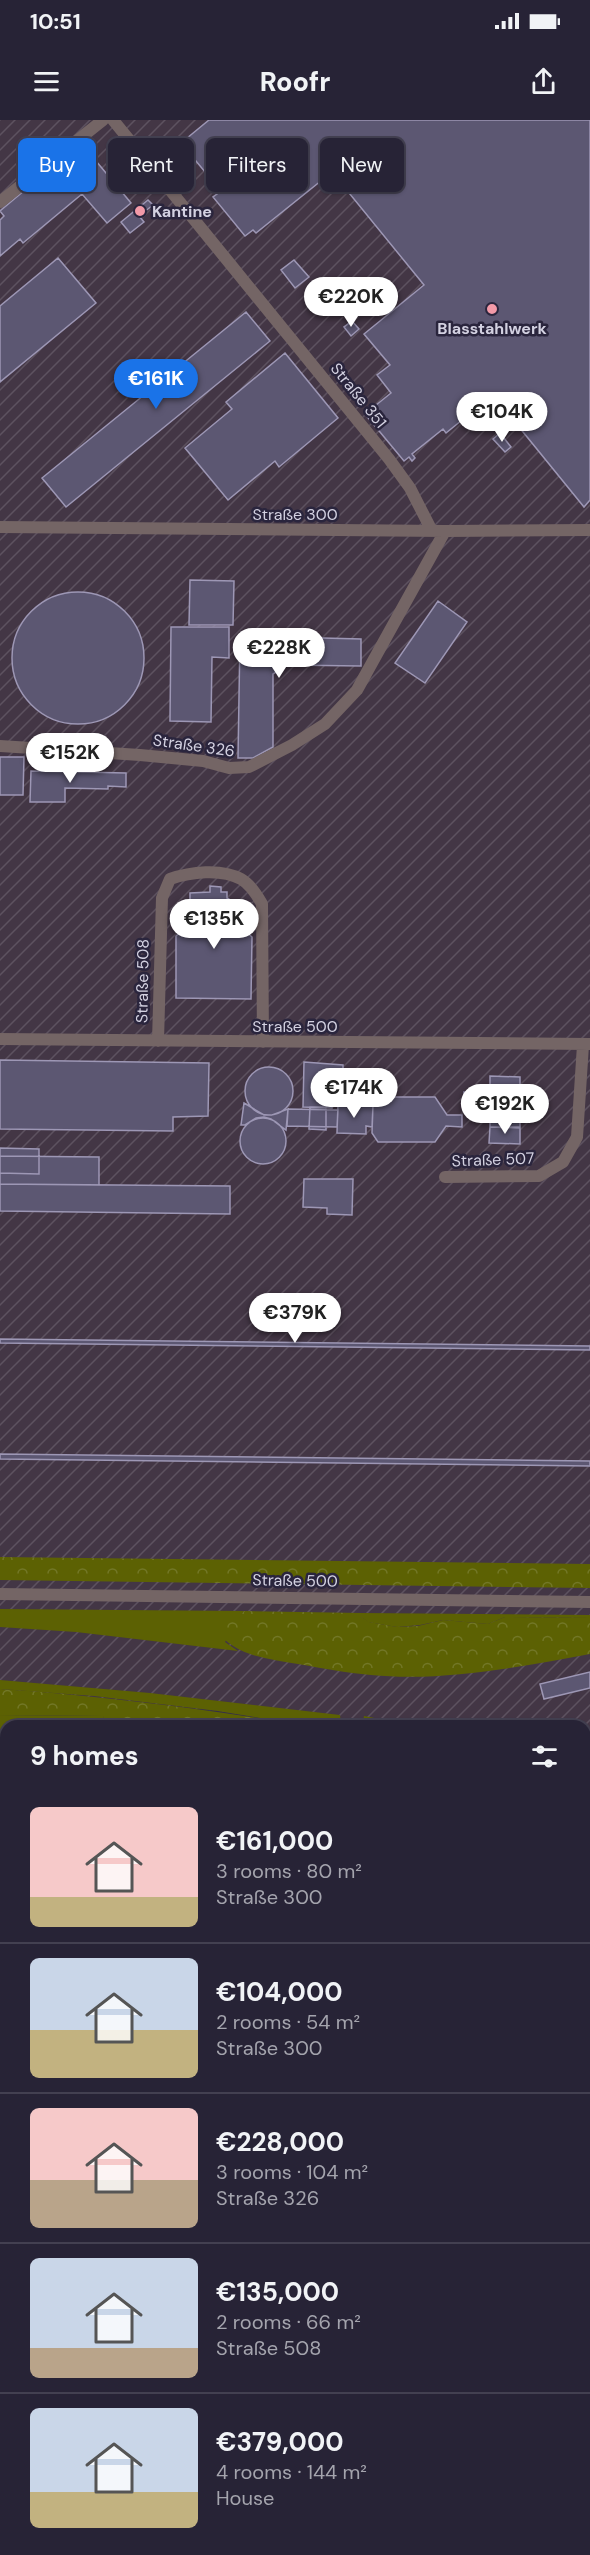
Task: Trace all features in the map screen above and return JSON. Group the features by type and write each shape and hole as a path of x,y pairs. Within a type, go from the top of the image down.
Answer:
{"street":[{"path":"0,202 103,120"},
{"name":"Straße 351","path":"113,120 389,459 410,488 432,531"},
{"name":"Straße 300","path":"0,527 432,531 590,530"},
{"name":"Straße 326","path":"0,746 141,755 203,761 229,768 249,768 325,724 357,690 445,531"},
{"name":"Straße 508","path":"158,1041 162,898 170,879 185,874 202,873 241,879 255,892 262,904 263,1042"},
{"name":"Straße 500","path":"0,1039 586,1045"},
{"name":"Straße 507","path":"445,1177 539,1176 563,1162 578,1137 586,1045"},
{"name":"Straße 500","path":"0,1594 590,1602"}],"shaded area":[{"path":"0,120 590,120 590,1720 272,1720 218,1711 0,1689"}],"green space":[{"path":"0,1557 590,1564 590,1588 0,1580"},
{"path":"0,1609 244,1611 225,1642 238,1651 76,1632 0,1627"},
{"path":"244,1611 361,1613 361,1617 369,1622 397,1627 418,1626 443,1620 488,1624 505,1617 590,1618 590,1654 453,1675 398,1677 352,1673 263,1658 232,1646 216,1630 219,1621 236,1622"},
{"path":"361,1613 590,1615 590,1618 505,1617 488,1624 443,1620 397,1627 368,1622 361,1617"},
{"path":"0,1680 150,1693 340,1715 341,1720 272,1720 94,1696 0,1689"},
{"path":"0,1689 77,1695 270,1720 104,1720 104,1716 0,1715"},
{"path":"0,1715 104,1716 104,1720 0,1720"},
{"path":"364,1716 385,1720 363,1720"}],"building":[{"name":"Blasstahlwerk","path":"209,120 590,120 590,500 584,507 493,395 446,433 443,429 412,454 415,458 412,461 409,457 404,461 365,414 391,393 377,375 390,365 364,334 424,285 348,192 404,192 404,138 320,138 320,182 308,191 308,138 206,138 206,173 194,159 194,138 187,138"},
{"path":"96,161 108,175 108,192 122,192 131,203 107,223 82,194 23,243 20,239 0,256 0,220 4,216 0,211 23,192 96,192"},
{"name":"Blasstahlwerk","path":"220,192 307,192 256,233 253,230 245,236 213,197"},
{"name":"Kantine","path":"148,200 153,205 139,216 144,222 130,233 121,222"},
{"path":"58,258 96,303 0,382 0,306"},
{"path":"294,260 309,277 295,288 281,270"},
{"path":"246,312 270,341 66,507 42,478"},
{"path":"352,321 359,329 351,336 344,327"},
{"path":"285,353 338,418 279,467 275,461 228,500 185,448 232,409 226,402"},
{"path":"500,433 511,447 505,452 493,439"},
{"path":"190,580 234,581 233,625 189,625"},
{"path":"78,592 103,597 124,612 139,633 144,658 139,683 124,704 103,719 78,724 53,719 32,704 17,683 12,658 17,633 32,612 53,597"},
{"path":"438,601 467,622 425,683 395,663"},
{"path":"171,627 229,627 229,658 212,657 211,722 170,721"},
{"path":"240,636 361,639 361,666 287,665 273,674 273,747 253,758 238,758"},
{"path":"0,757 24,757 23,795 0,795"},
{"path":"31,771 126,773 126,787 65,788 65,802 30,802"},
{"path":"210,886 221,887 221,892 227,892 227,898 241,907 239,925 252,937 251,999 176,998 176,936 189,925 190,905 195,901 190,901 190,893 210,892"},
{"path":"0,1060 209,1063 208,1116 173,1117 173,1131 0,1129"},
{"path":"304,1062 343,1065 343,1086 333,1086 332,1108 303,1107"},
{"path":"269,1067 286,1074 293,1091 286,1108 269,1115 252,1108 245,1091 252,1074"},
{"path":"490,1076 520,1077 520,1128 490,1127"},
{"path":"464,1092 474,1093 474,1103 464,1103"},
{"path":"379,1097 435,1097 447,1115 462,1115 462,1127 446,1126 435,1142 378,1142 372,1133 373,1105"},
{"path":"244,1103 264,1115 272,1115 288,1109 286,1130 271,1119 264,1117 241,1125"},
{"path":"338,1104 373,1105 372,1127 366,1126 366,1134 337,1133"},
{"path":"310,1107 326,1107 326,1130 309,1129"},
{"path":"288,1109 338,1110 337,1127 287,1126"},
{"path":"268,1118 280,1124 285,1132 285,1150 280,1158 272,1163 258,1164 250,1161 243,1154 240,1136 243,1128 250,1121"},
{"path":"490,1127 520,1127 520,1144 489,1143"},
{"path":"0,1148 39,1149 39,1174 0,1173"},
{"path":"0,1156 99,1157 99,1185 0,1184"},
{"path":"304,1179 353,1179 352,1215 327,1214 327,1208 303,1207"},
{"path":"0,1184 230,1186 230,1214 0,1211"},
{"path":"0,1339 590,1346 590,1350 0,1343"},
{"path":"0,1454 590,1461 590,1466 0,1459"},
{"path":"590,1672 590,1688 544,1699 540,1684"}],"place":[{"name":"Kantine","path":"140,211"},
{"name":"Blasstahlwerk","path":"492,309"}]}
